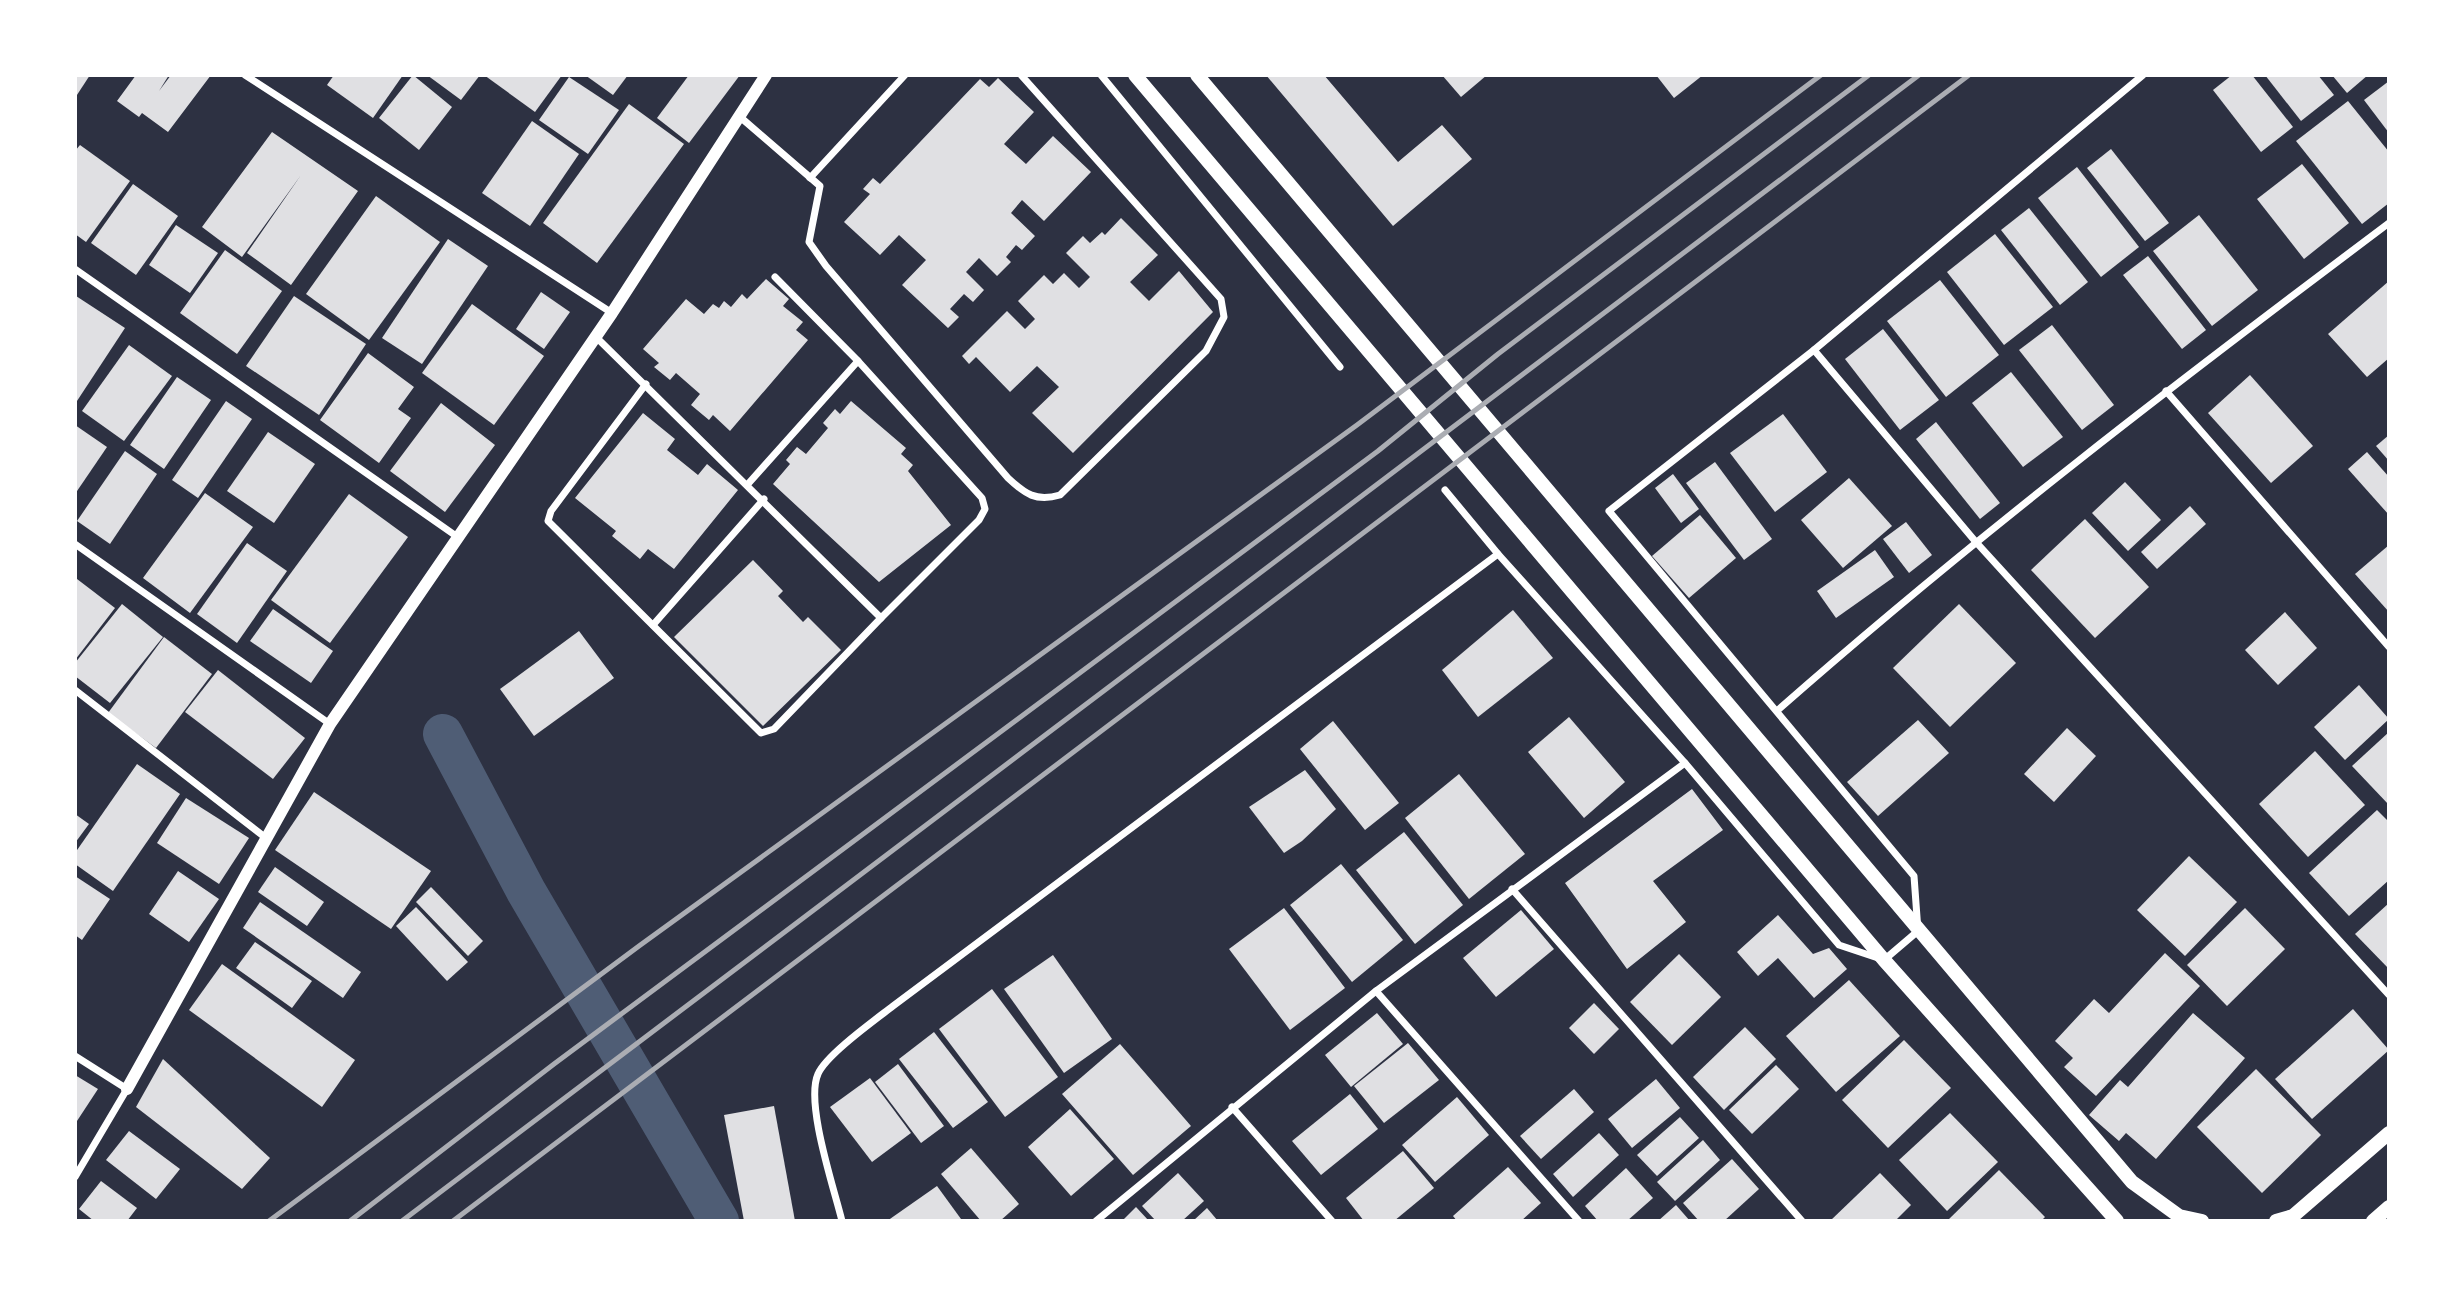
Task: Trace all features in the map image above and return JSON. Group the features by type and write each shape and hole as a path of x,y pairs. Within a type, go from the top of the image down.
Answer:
{"main road":[{"path":"1135,75 1884,960 2117,1221"},
{"path":"1197,75 2132,1182 2179,1216 2202,1221"},
{"path":"2276,1221 2293,1216 2326,1191 2389,1133"},
{"path":"2372,1221 2389,1207"}],"street":[{"path":"245,75 612,313"},
{"path":"75,1177 127,1089 330,724 596,337 766,75"},
{"path":"810,178 905,75"},
{"path":"738,115 820,186 809,242 825,266 1008,478 1024,493 1044,500 1060,495 1206,351 1224,317 1221,299 1021,75"},
{"path":"1101,75 1340,367"},
{"path":"1445,490 1498,554 1685,763 1839,945 1884,960 1918,931 1914,876 1609,511 1814,350 2143,75"},
{"path":"1778,710 1975,541 2166,391 2389,223"},
{"path":"75,269 460,538"},
{"path":"646,384 551,511 548,521 764,734 774,729 979,520 985,509 982,498 858,361 775,277"},
{"path":"596,337 764,499 881,618"},
{"path":"1814,350 1975,541 2389,995"},
{"path":"748,484 858,361"},
{"path":"2166,391 2389,647"},
{"path":"653,625 764,499"},
{"path":"75,544 330,724"},
{"path":"842,1221 812,1097 818,1073 836,1053 884,1013 1498,554"},
{"path":"75,690 266,838"},
{"path":"1096,1221 1376,991 1685,763"},
{"path":"1512,889 1802,1221"},
{"path":"1376,991 1579,1221"},
{"path":"75,1056 127,1089"},
{"path":"1232,1107 1332,1221"}],"building":[{"path":"75,75 90,75 75,98"},
{"path":"136,75 169,75 159,91 171,75 211,75 168,132 142,113 139,117 117,101"},
{"path":"334,75 403,75 373,118 327,85"},
{"path":"413,75 452,107 419,150 379,118"},
{"path":"427,75 480,75 461,100"},
{"path":"484,75 562,75 535,112"},
{"path":"585,75 628,75 613,95"},
{"path":"689,75 740,75 689,143 657,118"},
{"path":"1266,75 1324,75 1398,162 1442,125 1472,159 1393,226"},
{"path":"1442,75 1487,75 1461,97"},
{"path":"1656,75 1703,75 1674,98"},
{"path":"2232,75 2252,75 2293,127 2261,152 2213,90"},
{"path":"2265,75 2318,75 2334,95 2301,121"},
{"path":"2332,75 2368,75 2347,93"},
{"path":"569,77 619,110 588,154 539,120"},
{"path":"998,78 1034,112 1004,144 1026,164 1053,136 1091,172 1044,221 1022,200 1011,213 1035,236 1022,250 1016,245 1006,257 1011,262 997,276 979,258 966,272 984,290 973,302 964,294 950,309 959,317 948,328 902,285 926,260 899,235 880,255 844,222 870,194 863,189 873,178 880,184 980,79 989,87"},
{"path":"2389,81 2389,133 2364,100"},
{"path":"2348,101 2389,152 2389,203 2362,224 2296,141"},
{"path":"629,104 684,144 597,263 543,223"},
{"path":"532,121 579,154 530,226 482,193"},
{"path":"272,132 358,191 291,285 247,253 301,175 242,257 202,227"},
{"path":"80,145 130,181 86,242 75,234 75,151"},
{"path":"2111,149 2169,223 2145,241 2087,168"},
{"path":"2302,164 2349,223 2304,259 2257,199"},
{"path":"2077,167 2139,247 2101,277 2038,198"},
{"path":"133,184 178,216 136,275 91,243"},
{"path":"376,196 440,242 369,340 306,294"},
{"path":"2029,208 2088,282 2060,305 2001,230"},
{"path":"2199,215 2258,290 2212,326 2153,251"},
{"path":"1121,218 1158,255 1130,282 1149,301 1179,271 1213,312 1073,453 1032,413 1059,387 1037,366 1010,392 976,357 969,364 962,356 1007,311 1025,329 1035,319 1018,301 1044,275 1053,284 1064,273 1079,288 1090,277 1066,253 1083,236 1090,243 1102,232 1105,235"},
{"path":"176,225 218,253 190,293 149,265"},
{"path":"1995,234 2053,307 2004,345 1947,272"},
{"path":"448,239 488,266 422,364 382,338"},
{"path":"225,250 282,291 237,354 180,313"},
{"path":"2148,256 2206,330 2182,349 2123,275"},
{"path":"766,279 789,299 783,306 803,322 796,330 808,340 730,431 713,415 709,420 691,405 700,394 676,373 670,380 654,367 659,363 643,349 686,299 704,314 713,304 719,308 724,301 731,307 742,294 747,299"},
{"path":"1940,280 1999,355 1946,397 1887,321"},
{"path":"2389,281 2389,358 2367,377 2328,334"},
{"path":"541,292 570,312 544,349 516,329"},
{"path":"76,296 125,328 75,404 75,298"},
{"path":"294,296 366,344 319,415 246,366"},
{"path":"472,304 544,356 494,425 422,373"},
{"path":"2052,325 2114,405 2082,430 2019,350"},
{"path":"1883,329 1939,400 1900,430 1845,359"},
{"path":"129,345 172,376 124,441 82,411"},
{"path":"368,353 414,387 398,409 411,418 379,463 320,420"},
{"path":"2011,372 2063,437 2023,467 1972,403"},
{"path":"2250,375 2313,446 2271,483 2208,413"},
{"path":"177,377 211,400 164,469 130,445"},
{"path":"226,401 252,419 198,498 172,480"},
{"path":"851,401 906,448 901,454 913,465 908,471 951,525 879,582 773,484 790,464 786,460 797,447 806,454 828,428 823,423 835,409 840,414"},
{"path":"441,403 495,445 445,512 390,471"},
{"path":"643,413 675,439 667,450 698,475 707,464 738,490 674,569 648,549 640,559 612,536 616,531 575,498"},
{"path":"1783,414 1827,472 1775,512 1730,453"},
{"path":"1936,422 2000,503 1980,519 1916,439"},
{"path":"75,425 107,447 75,494"},
{"path":"268,432 315,464 274,523 227,491"},
{"path":"2389,435 2389,461 2376,446"},
{"path":"125,451 157,474 110,544 77,521"},
{"path":"2367,452 2389,477 2389,515 2348,469"},
{"path":"1715,462 1772,539 1744,560 1686,483"},
{"path":"1673,474 1699,509 1681,523 1655,488"},
{"path":"1849,478 1892,526 1843,568 1801,520"},
{"path":"2125,482 2161,520 2128,551 2092,513"},
{"path":"205,493 253,527 190,613 143,578"},
{"path":"349,494 408,537 330,643 271,600"},
{"path":"2190,506 2206,524 2157,569 2141,552"},
{"path":"1700,515 1736,558 1689,598 1652,556"},
{"path":"2085,519 2149,587 2095,638 2031,570"},
{"path":"1906,522 1932,555 1909,573 1883,539"},
{"path":"247,543 287,571 237,643 197,614"},
{"path":"2389,545 2389,612 2355,574"},
{"path":"1875,550 1894,577 1836,618 1817,591"},
{"path":"753,560 783,591 778,596 803,622 808,617 841,650 763,726 674,637"},
{"path":"77,579 115,608 75,660 75,582"},
{"path":"122,604 163,637 110,703 75,676 75,663"},
{"path":"1959,604 2016,663 1950,727 1893,668"},
{"path":"273,609 333,651 311,683 250,641"},
{"path":"1513,610 1553,658 1478,717 1442,670"},
{"path":"2285,612 2317,648 2278,685 2245,650"},
{"path":"579,631 614,678 534,736 500,689"},
{"path":"164,637 212,674 156,748 108,713"},
{"path":"218,670 305,738 273,779 185,712"},
{"path":"2359,685 2389,719 2345,760 2314,727"},
{"path":"1569,717 1625,782 1584,818 1528,752"},
{"path":"1918,720 1949,753 1878,816 1847,782"},
{"path":"1333,721 1399,803 1365,830 1300,749"},
{"path":"2067,728 2096,756 2054,802 2024,774"},
{"path":"2389,732 2389,805 2352,766"},
{"path":"2315,751 2365,805 2308,857 2259,804"},
{"path":"137,764 180,794 113,891 75,864 75,853"},
{"path":"1305,770 1336,809 1302,841 1284,853 1249,807"},
{"path":"1459,774 1525,854 1469,899 1405,818"},
{"path":"1692,789 1723,830 1653,881 1686,922 1627,969 1565,883"},
{"path":"314,792 431,871 391,929 275,850"},
{"path":"186,798 249,838 219,884 157,843"},
{"path":"2377,810 2389,822 2389,880 2349,916 2309,873"},
{"path":"75,814 89,824 75,843"},
{"path":"1404,832 1463,905 1415,944 1356,870"},
{"path":"2189,856 2237,902 2185,956 2137,910"},
{"path":"1341,864 1403,940 1352,982 1290,905"},
{"path":"275,867 324,902 307,926 258,892"},
{"path":"178,871 219,899 189,942 149,914"},
{"path":"75,876 110,899 82,940 75,935"},
{"path":"431,887 483,941 468,956 416,902"},
{"path":"260,902 361,972 343,998 243,928"},
{"path":"2389,903 2389,969 2355,934"},
{"path":"416,907 468,962 447,981 396,926"},
{"path":"1284,908 1345,988 1290,1030 1229,949"},
{"path":"2245,908 2285,949 2227,1006 2187,965"},
{"path":"1521,910 1554,949 1496,997 1463,958"},
{"path":"1778,915 1813,954 1829,948 1847,969 1814,998 1778,958 1758,976 1737,952"},
{"path":"255,942 312,981 292,1008 236,968"},
{"path":"2165,953 2200,986 2096,1096 2064,1067 2073,1058 2055,1041 2094,999 2109,1013"},
{"path":"1679,954 1721,997 1672,1045 1630,1002"},
{"path":"1053,955 1112,1039 1064,1073 1004,989"},
{"path":"222,964 355,1060 322,1107 189,1010"},
{"path":"1849,980 1900,1036 1836,1092 1786,1036"},
{"path":"992,989 1058,1077 1005,1117 939,1029"},
{"path":"1594,1003 1619,1029 1594,1054 1569,1028"},
{"path":"2353,1009 2389,1050 2312,1119 2275,1079"},
{"path":"1377,1013 1403,1044 1351,1087 1325,1055"},
{"path":"2193,1013 2245,1058 2156,1159 2126,1133 2119,1141 2089,1115 2120,1080 2128,1087"},
{"path":"1745,1027 1776,1059 1724,1110 1693,1077"},
{"path":"934,1032 988,1102 953,1128 899,1059"},
{"path":"1904,1040 1951,1088 1888,1148 1842,1100"},
{"path":"1408,1043 1439,1080 1384,1123 1354,1086"},
{"path":"1120,1044 1191,1126 1133,1175 1062,1094"},
{"path":"163,1059 270,1158 242,1189 136,1107"},
{"path":"898,1064 944,1126 921,1143 875,1082"},
{"path":"1776,1065 1799,1089 1752,1134 1729,1110"},
{"path":"2256,1069 2321,1135 2262,1193 2197,1127"},
{"path":"75,1075 98,1089 75,1124"},
{"path":"870,1078 911,1133 872,1162 830,1107"},
{"path":"1656,1079 1680,1108 1632,1148 1608,1119"},
{"path":"1574,1089 1594,1112 1541,1159 1520,1136"},
{"path":"1350,1094 1378,1129 1321,1175 1292,1141"},
{"path":"1457,1097 1489,1135 1435,1182 1402,1145"},
{"path":"774,1106 795,1221 744,1221 724,1115"},
{"path":"1070,1109 1114,1159 1071,1196 1028,1147"},
{"path":"1950,1113 1998,1162 1947,1211 1899,1160"},
{"path":"1680,1117 1699,1138 1657,1176 1637,1155"},
{"path":"129,1131 180,1169 156,1199 106,1160"},
{"path":"1599,1133 1619,1155 1573,1197 1553,1174"},
{"path":"1703,1140 1720,1160 1675,1201 1657,1182"},
{"path":"971,1148 1019,1204 1000,1221 981,1221 941,1174"},
{"path":"1403,1151 1434,1188 1394,1221 1364,1221 1346,1198"},
{"path":"1732,1159 1759,1189 1724,1221 1699,1221 1683,1203"},
{"path":"1508,1167 1541,1203 1521,1221 1457,1221 1453,1216"},
{"path":"1626,1168 1653,1198 1627,1221 1598,1221 1585,1206"},
{"path":"1999,1170 2045,1217 2041,1221 1947,1221"},
{"path":"1178,1173 1204,1201 1182,1221 1156,1221 1142,1206"},
{"path":"1880,1173 1911,1205 1895,1221 1830,1221"},
{"path":"101,1181 137,1208 127,1221 94,1221 79,1209"},
{"path":"937,1186 961,1219 887,1221"},
{"path":"1676,1205 1690,1221 1658,1221"},
{"path":"1136,1207 1149,1221 1122,1221"},
{"path":"1207,1208 1218,1221 1193,1221"}],"waterway":[{"path":"443,734 526,891 719,1221"}],"railway":[{"path":"269,1221 639,946 1357,425 1821,75"},
{"path":"350,1221 554,1064 1378,451 1498,354 1869,75"},
{"path":"402,1221 1919,75"},
{"path":"453,1221 1969,75"}]}
